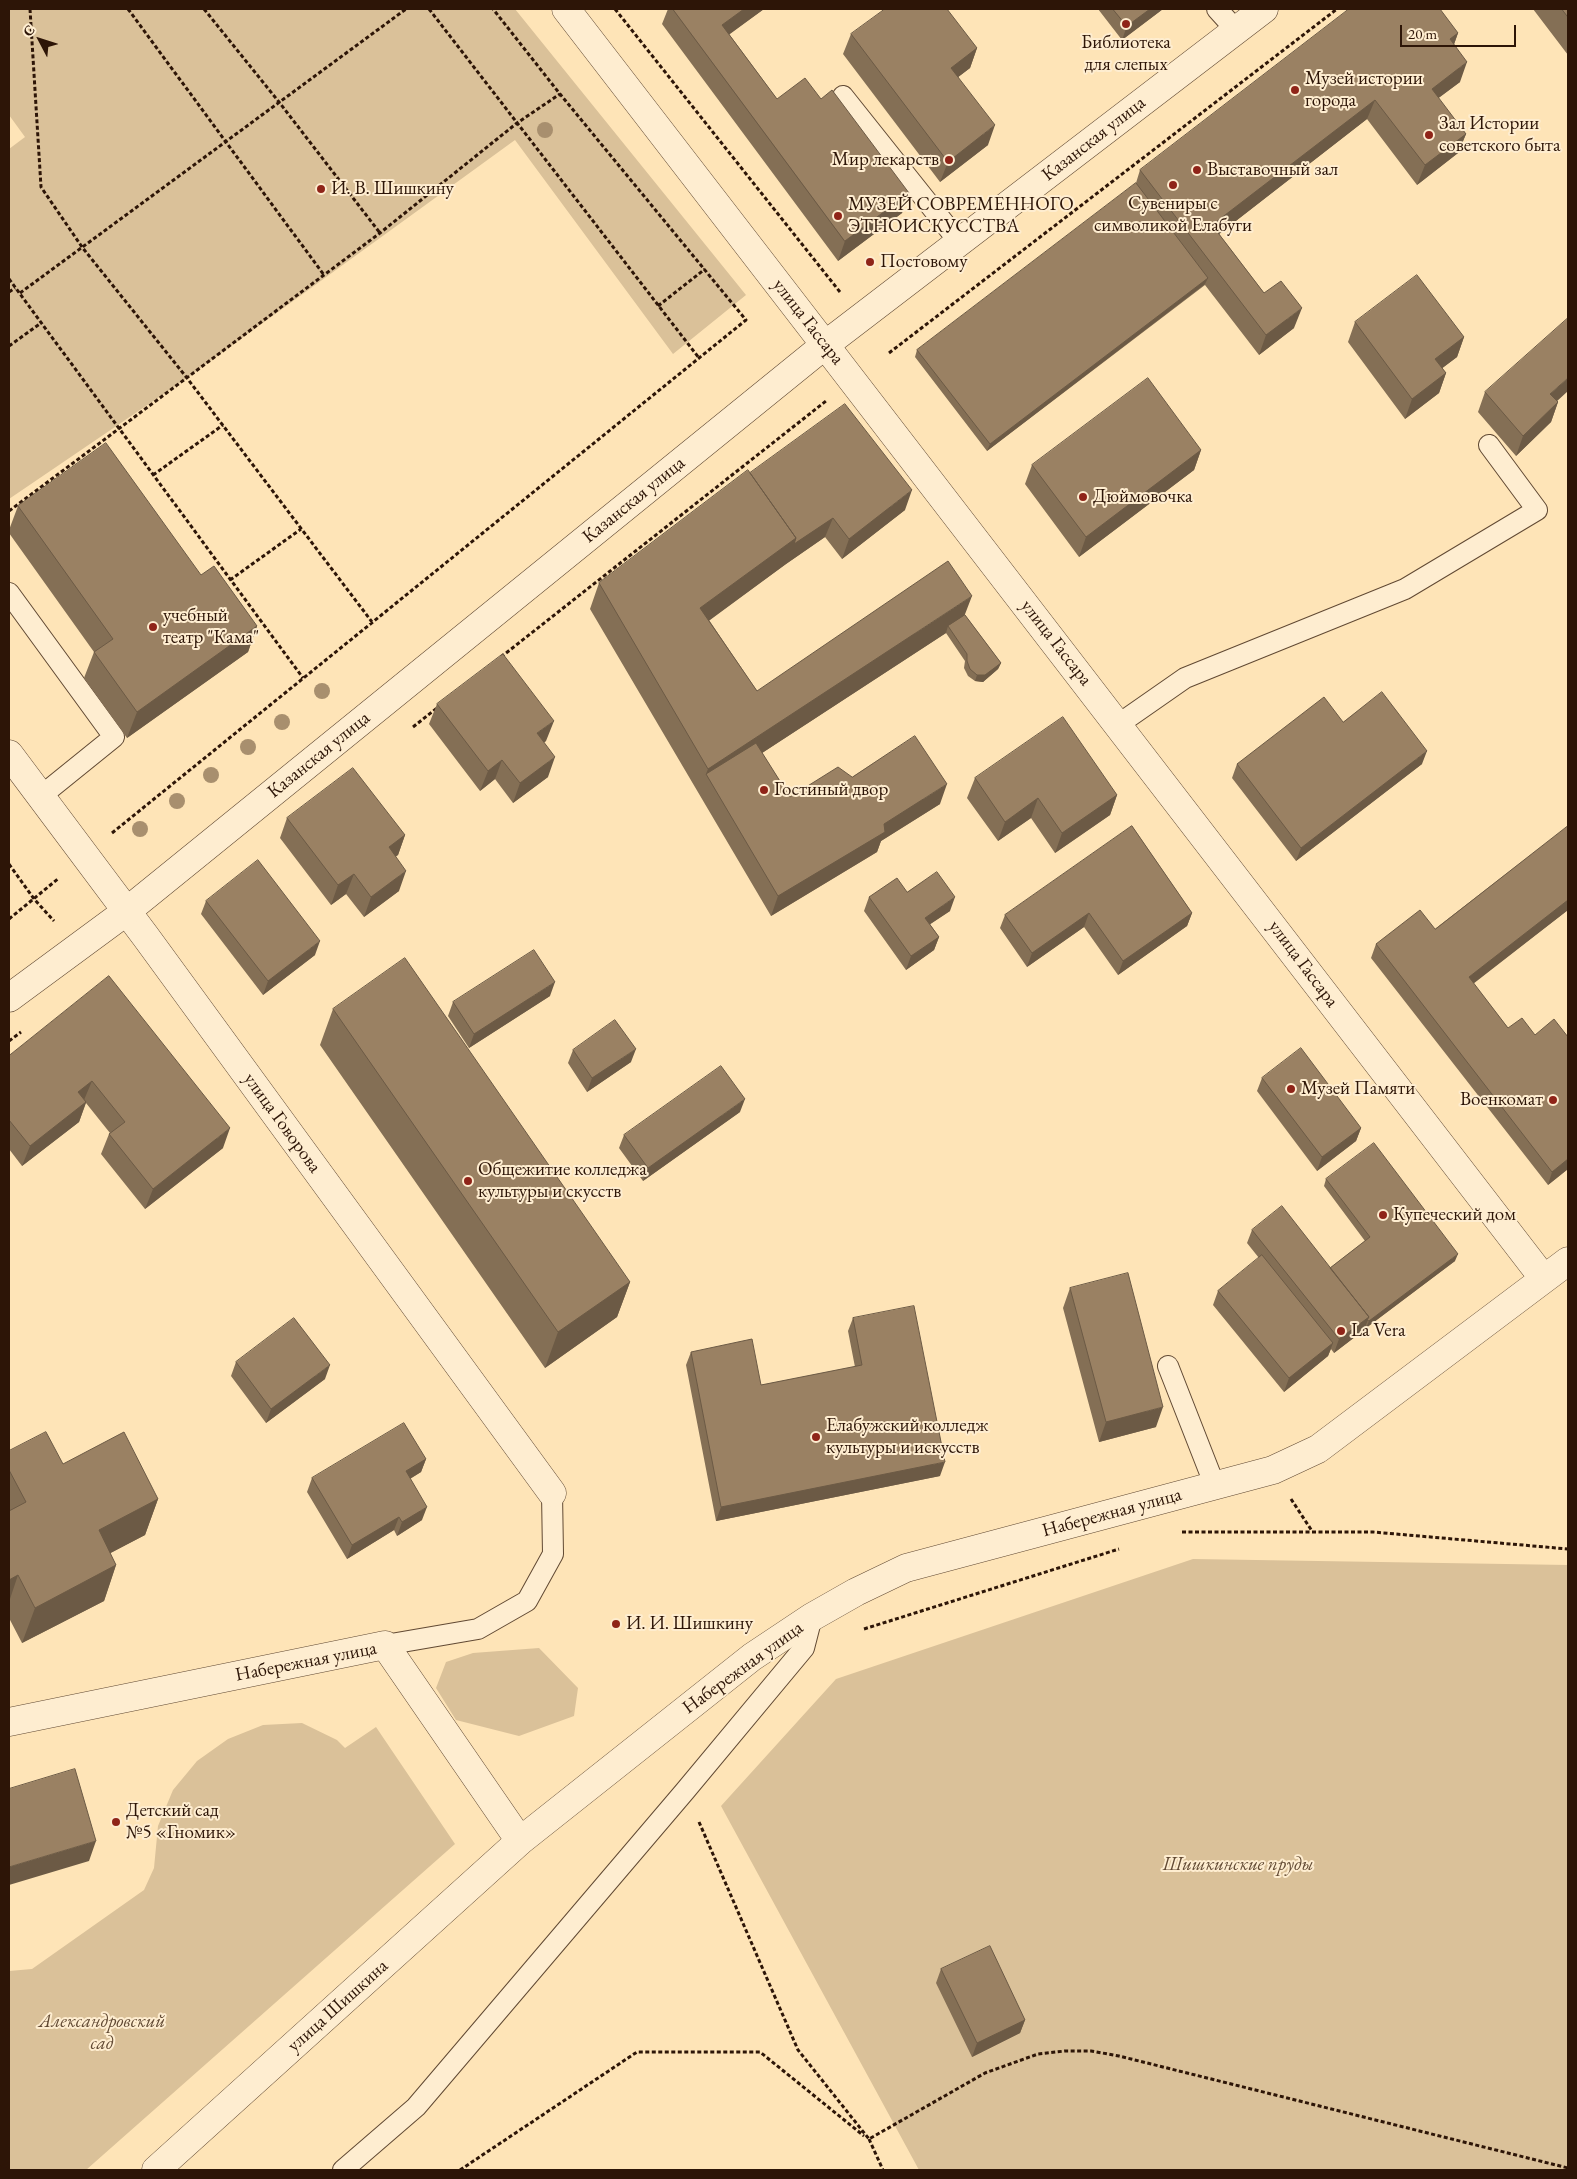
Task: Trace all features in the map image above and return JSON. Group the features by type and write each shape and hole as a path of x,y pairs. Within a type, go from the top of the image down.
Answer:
{"street":[{"name":"улица Гассара","path":"566,9 1119,724 1544,1279"},
{"name":"Казанская улица","path":"9,998 127,911 825,345 1264,9"},
{"name":"улица Говорова","path":"9,754 127,911 552,1493"},
{"name":"Набережная улица","path":"9,1722 385,1645 520,1841 752,1657 812,1617 856,1592 906,1568 1273,1470 1318,1449 1568,1261"},
{"name":"улица Шишкина","path":"156,2170 520,1841"}],"lane":[{"path":"1217,9 1236,30"},
{"path":"843,96 960,243"},
{"path":"1119,724 1185,678 1405,589 1537,510 1490,445"},
{"path":"9,593 114,737 40,796"},
{"path":"1168,1366 1215,1486"},
{"path":"385,1645 478,1629 527,1601 554,1554 552,1493"},
{"path":"343,2170 416,2107 685,1791 804,1648 812,1617"}],"path":[{"path":"30,9 41,187 82,247 223,425 372,622"},
{"path":"128,9 324,275"},
{"path":"204,9 280,102 380,233"},
{"path":"20,294 406,9"},
{"path":"429,9 699,358"},
{"path":"111,834 746,320 560,94 493,9"},
{"path":"615,9 846,300"},
{"path":"889,353 1337,9"},
{"path":"9,511 380,233 517,123 560,94"},
{"path":"658,306 705,269"},
{"path":"9,278 303,678"},
{"path":"9,292 15,288"},
{"path":"9,346 41,323"},
{"path":"153,475 223,425"},
{"path":"230,580 301,529"},
{"path":"9,864 34,899 77,947"},
{"path":"9,919 60,878"},
{"path":"1175,1532 1373,1532 1568,1549"},
{"path":"861,1630 1128,1546"},
{"path":"685,1791 798,2050 869,2139 883,2170"},
{"path":"869,2139 985,2073 1038,2054 1091,2051 1119,2056 1568,2168"},
{"path":"460,2170 637,2052 760,2052 869,2139"}],"green space":[{"path":"9,9 515,9 746,295 673,354 515,140 187,378 9,499 9,149 25,137 9,115"},
{"name":"Шишкинские пруды","path":"1193,1559 1568,1565 1568,2170 919,2170 721,1806 836,1679"},
{"path":"539,1648 578,1688 574,1716 519,1736 456,1720 436,1688 446,1662 473,1653"},
{"name":"Александровский сад","path":"302,1723 337,1740 345,1748 376,1727 455,1844 86,2170 9,2170 9,1971 32,1969 144,1890 154,1868 158,1826 173,1790 197,1761 228,1739 263,1725"}],"building":[{"path":"673,9 744,9 722,25 777,99 805,78 821,99 832,90 909,193 845,241"},
{"path":"885,9 947,9 977,48 951,68 995,125 948,162 851,34"},
{"path":"1113,9 1150,9 1127,26"},
{"path":"1349,9 1440,9 1458,33 1450,39 1467,62 1432,89 1466,134 1425,165 1375,100 1212,225 1264,293 1281,281 1302,308 1266,335 1140,170"},
{"path":"1562,9 1568,9 1568,17"},
{"path":"1136,183 1208,278 990,444 917,350"},
{"path":"1417,275 1464,337 1435,359 1446,373 1412,399 1355,322"},
{"path":"1568,318 1568,378 1550,394 1558,402 1523,436 1485,392"},
{"path":"1148,378 1201,450 1086,537 1032,465"},
{"path":"845,404 912,490 849,539 833,518 794,544 796,538 750,473"},
{"name":"учебный театр \"Кама\"","path":"106,443 201,575 214,566 257,626 137,712 94,652 113,639 18,506"},
{"path":"748,470 796,538 700,608 757,691 948,561 972,596 708,769 599,583"},
{"path":"965,615 1001,663 985,675 977,675 970,669 967,654 948,626"},
{"path":"503,654 554,721 537,733 555,757 520,783 502,760 488,771 437,704"},
{"path":"1382,692 1427,751 1301,848 1237,764 1324,697 1343,722"},
{"path":"1063,717 1117,795 1062,833 1038,798 1005,822 975,778"},
{"path":"915,736 947,784 884,824 885,832 778,896 706,774 756,743 790,797 838,767 852,777"},
{"path":"353,768 405,835 389,847 406,871 371,897 354,874 338,885 287,818"},
{"path":"1132,826 1192,913 1123,961 1089,913 1032,953 1005,915"},
{"path":"1568,826 1568,900 1469,977 1508,1028 1522,1018 1535,1035 1554,1019 1568,1037 1568,1159 1552,1172 1376,944 1420,910 1435,929"},
{"path":"258,860 320,941 268,981 206,901"},
{"path":"937,872 955,897 925,918 939,937 911,956 869,897 897,878 907,892"},
{"path":"534,950 555,982 474,1034 453,1002"},
{"name":"Общежитие колледжа культуры и скусств","path":"405,958 630,1282 558,1332 333,1009"},
{"path":"109,976 230,1128 153,1189 109,1134 125,1122 92,1081 78,1092 86,1102 30,1146 9,1120 9,1056"},
{"path":"615,1020 636,1049 592,1078 573,1050"},
{"path":"1301,1048 1361,1128 1322,1157 1262,1078"},
{"path":"721,1066 745,1099 648,1168 624,1135"},
{"name":"Купеческий дом","path":"1374,1143 1458,1254 1369,1321 1367,1320 1369,1317 1330,1268 1370,1237 1326,1179"},
{"path":"1282,1206 1369,1317 1339,1339 1252,1230"},
{"path":"1262,1255 1333,1343 1289,1378 1218,1291"},
{"path":"1128,1273 1163,1407 1106,1422 1070,1288"},
{"name":"Елабужский колледж культуры и искусств","path":"914,1306 945,1462 721,1507 691,1352 752,1339 761,1385 862,1365 853,1318"},
{"path":"294,1318 330,1365 271,1409 236,1362"},
{"path":"404,1423 426,1459 406,1471 427,1507 402,1522 399,1517 352,1545 312,1478"},
{"path":"46,1432 63,1464 124,1432 158,1499 99,1530 116,1565 35,1608 18,1575 9,1580 9,1511 26,1502 9,1470 9,1451"},
{"path":"75,1769 96,1841 9,1867 9,1789"},
{"path":"990,1946 1025,2020 977,2043 941,1969"}],"place":[{"name":"Библиотека для слепых","path":"1126,24"},
{"name":"Музей истории города","path":"1295,90"},
{"name":"Зал Истории советского быта","path":"1429,135"},
{"name":"Мир лекарств","path":"949,160"},
{"name":"Выставочный зал","path":"1197,170"},
{"name":"Сувениры с символикой Елабуги","path":"1173,185"},
{"name":"И. В. Шишкину","path":"321,189"},
{"name":"МУЗЕЙ СОВРЕМЕННОГО ЭТНОИСКУССТВА","path":"838,216"},
{"name":"Постовому","path":"870,262"},
{"name":"Дюймовочка","path":"1083,497"},
{"name":"учебный театр \"Кама\"","path":"153,627"},
{"name":"Гостиный двор","path":"764,790"},
{"name":"Музей Памяти","path":"1291,1089"},
{"name":"Военкомат","path":"1553,1100"},
{"name":"Общежитие колледжа культуры и скусств","path":"468,1181"},
{"name":"Купеческий дом","path":"1383,1215"},
{"name":"La Vera","path":"1341,1331"},
{"name":"Елабужский колледж культуры и искусств","path":"816,1437"},
{"name":"И. И. Шишкину","path":"616,1624"},
{"name":"Детский сад №5 «Гномик»","path":"116,1822"}]}
